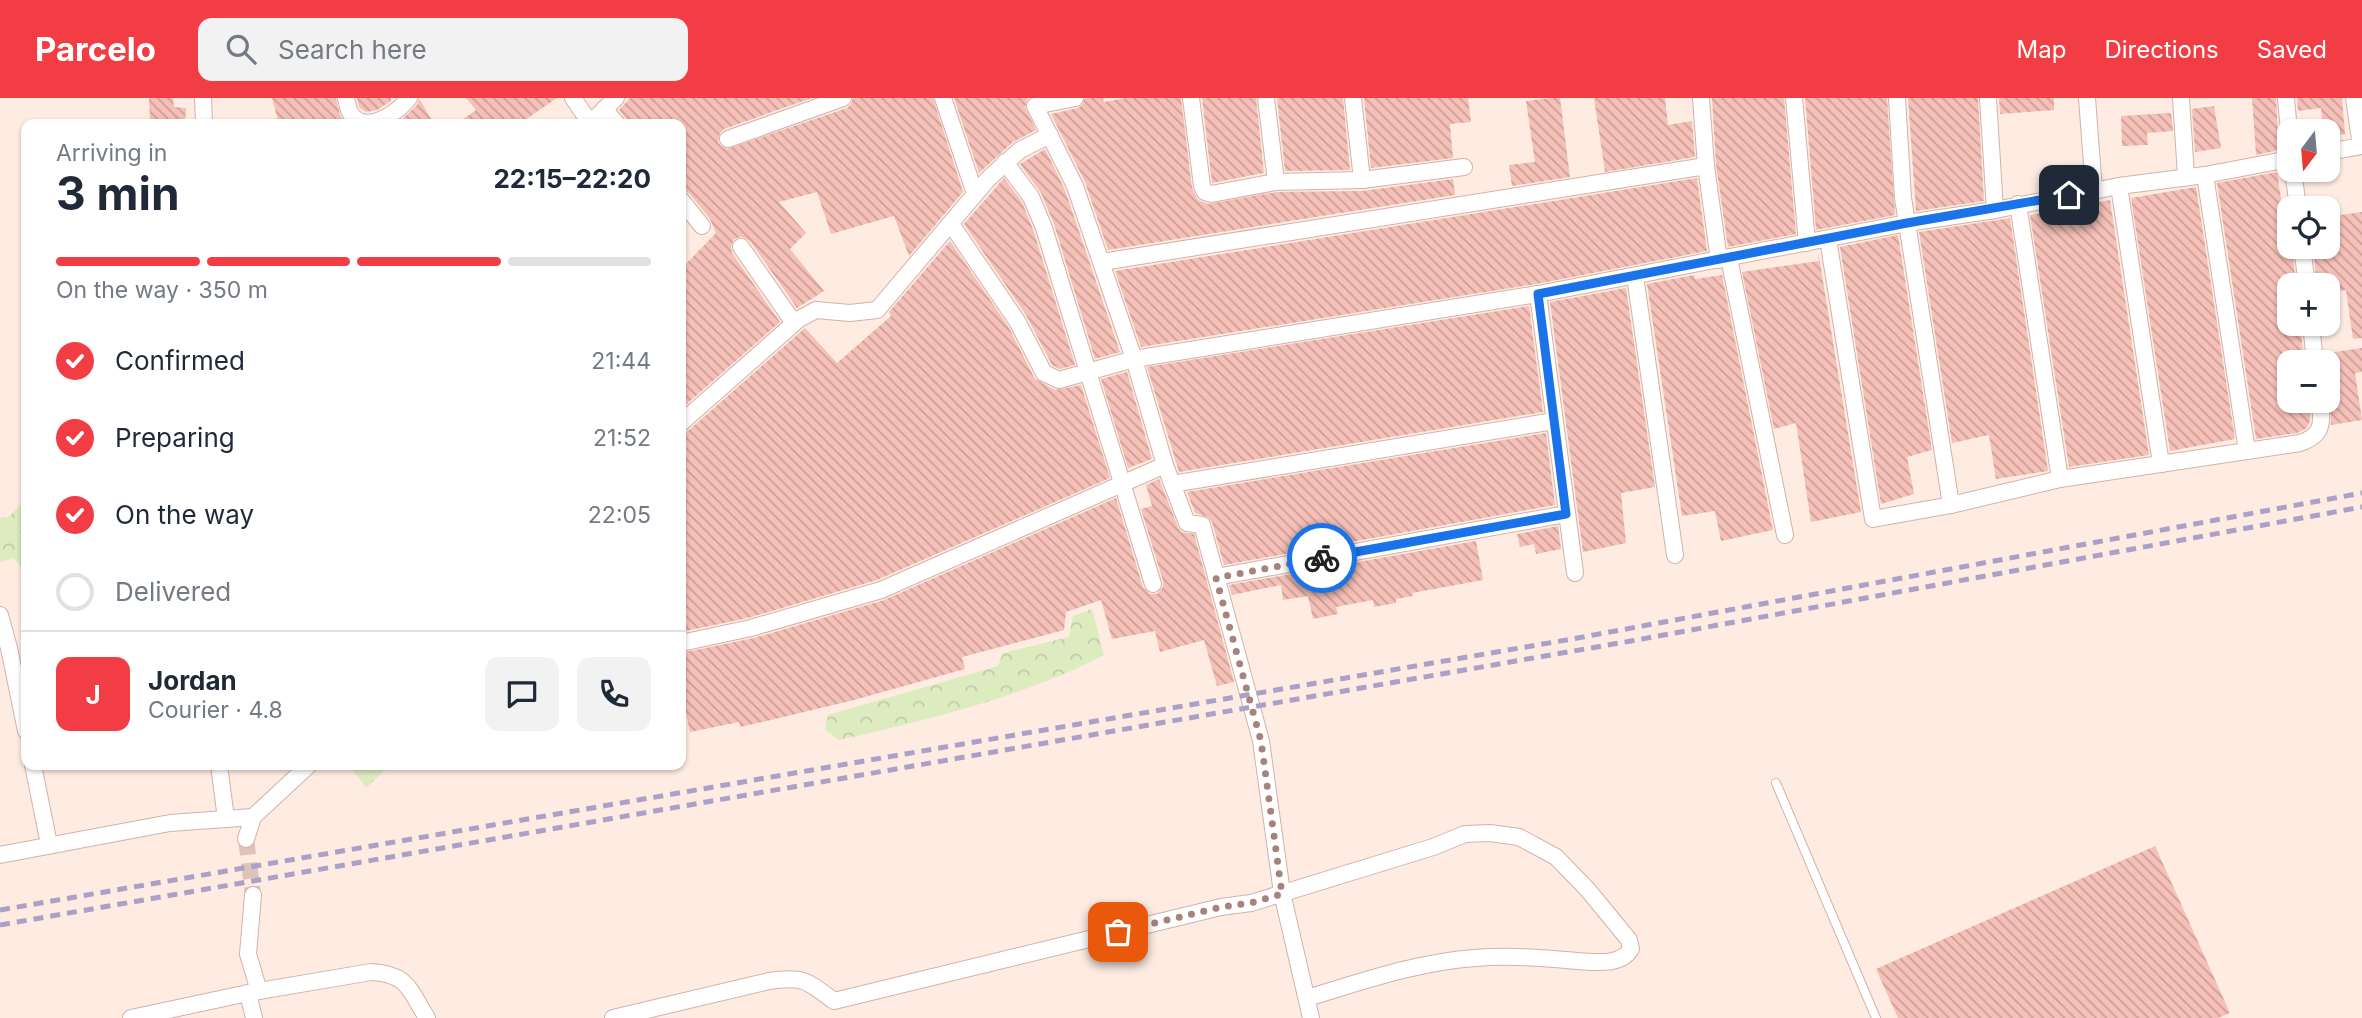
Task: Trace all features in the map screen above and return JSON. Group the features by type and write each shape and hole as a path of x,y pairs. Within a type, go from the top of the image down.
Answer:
{"street":[{"path":"202,98 204,119"},
{"path":"346,98 351,114 357,119"},
{"path":"383,119 393,114 409,98"},
{"path":"573,98 587,119"},
{"path":"728,139 843,98"},
{"path":"943,98 975,194"},
{"path":"1075,98 1034,102 1075,186 1134,359 1165,465 1187,523 1202,525 1261,741 1282,894 1311,1018"},
{"path":"1191,98 1205,192 1218,194 1276,182 1362,180 1464,167"},
{"path":"1266,98 1276,182"},
{"path":"1353,98 1362,180"},
{"path":"1701,98 1706,166 1785,535"},
{"path":"1794,98 1807,243"},
{"path":"1897,98 1903,198 1951,505"},
{"path":"1988,98 1995,210"},
{"path":"2087,98 2094,191"},
{"path":"2181,98 2186,176"},
{"path":"2286,98 2288,119"},
{"path":"2340,150 2362,146 2354,98"},
{"path":"595,119 610,104"},
{"path":"686,419 794,323 816,310 850,313 877,310 1005,162 1020,150 1050,135"},
{"path":"951,225 1017,321 1044,373 1059,380 1134,359 1538,294 1907,223 2277,161"},
{"path":"1005,162 1031,197 1044,228 1087,372 1124,482 1153,584"},
{"path":"1102,262 1706,166"},
{"path":"2205,174 2247,451"},
{"path":"2119,186 2161,464"},
{"path":"2018,204 2060,479"},
{"path":"686,206 702,226"},
{"path":"1828,239 1873,519 1951,505 2060,479 2313,439 2319,430 2321,413"},
{"path":"741,247 794,323"},
{"path":"1635,276 1675,555"},
{"path":"1538,294 1575,573"},
{"path":"1172,484 1554,421"},
{"path":"686,642 751,628 881,590 1165,465"},
{"path":"1216,578 1566,514"},
{"path":"0,615 21,707"},
{"path":"34,770 49,844"},
{"path":"220,770 226,819"},
{"path":"246,839 253,817 304,770"},
{"path":"0,855 170,823 253,817"},
{"path":"834,1001 1282,894 1433,847 1465,834 1490,833 1519,837 1556,857 1588,890 1629,940 1631,948 1626,957 1619,961 1588,962 1532,957 1474,958 1411,968 1307,998"},
{"path":"253,895 248,954 254,1018"},
{"path":"131,1018 253,992 371,972 390,973 404,982 427,1018"},
{"path":"613,1018 769,981 793,978 809,982 834,1001 839,1018"}],"lane":[{"path":"1776,783 1876,1018"}],"green space":[{"path":"21,505 21,567 14,558 0,562 0,518 8,517"},
{"path":"1092,609 1104,655 1073,670 974,706 906,724 839,740 825,730 828,715 998,666 1003,653 1069,637 1073,616"},
{"path":"353,770 385,770 366,788"}],"building":[{"path":"149,98 173,98 174,107 186,108 185,119 150,119"},
{"path":"272,98 336,98 343,119 278,119"},
{"path":"357,98 391,98 391,101 377,110 366,112 359,107"},
{"path":"419,98 431,119 402,119 417,105"},
{"path":"466,98 557,98 526,119 463,119 476,110"},
{"path":"630,98 812,98 724,129 718,142 727,149 847,108 853,98 933,98 963,192 909,256 894,216 831,234 817,192 779,202 806,233 790,249 824,291 797,308 750,241 741,237 734,239 732,253 780,322 686,405 686,264 716,233 710,219 686,191 686,119 626,119 619,110"},
{"path":"954,98 1028,98 1025,107 1036,130 1013,142 979,173"},
{"path":"1085,98 1103,98 1104,102 1126,98 1181,98 1192,188 1198,200 1208,204 1277,192 1362,191 1453,179 1455,195 1108,250 1085,182 1051,114 1078,108"},
{"path":"1202,98 1256,98 1264,173 1212,183"},
{"path":"1277,98 1343,98 1350,170 1285,171"},
{"path":"1364,98 1468,98 1471,122 1450,124 1453,158 1371,168"},
{"path":"1560,98 1570,177 1512,186 1509,165 1535,162 1526,101"},
{"path":"1594,98 1665,98 1668,125 1692,121 1695,157 1605,172"},
{"path":"1712,98 1784,98 1796,234 1728,247 1716,165"},
{"path":"1805,98 1887,98 1895,215 1816,230"},
{"path":"1908,98 1978,98 1984,201 1916,211"},
{"path":"1999,98 2054,98 2054,110 2000,114"},
{"path":"2252,98 2276,98 2277,150 2256,155"},
{"path":"2297,98 2342,98 2345,134 2340,135 2340,119 2322,119 2321,108 2298,111"},
{"path":"2214,106 2221,148 2195,152 2192,109"},
{"path":"2171,113 2173,131 2147,133 2148,145 2122,146 2121,116"},
{"path":"1045,149 1065,190 1120,352 1095,359 1054,224 1041,193 1020,164"},
{"path":"2277,172 2281,196 2277,196 2277,259 2293,259 2295,273 2277,273 2277,336 2301,336 2303,350 2277,350 2277,413 2310,413 2307,428 2297,433 2256,439 2217,183"},
{"path":"1004,178 1022,202 1034,232 1075,365 1060,369 1052,365 1026,315 964,224"},
{"path":"1697,178 1707,251 1536,284 1141,347 1115,271"},
{"path":"2196,187 2235,439 2170,451 2131,198"},
{"path":"2110,200 2149,455 2069,467 2030,215"},
{"path":"2362,212 2362,338 2353,339 2346,290 2340,291 2340,273 2316,273 2314,259 2340,259 2340,215"},
{"path":"2010,218 2048,471 1996,479 1989,435 1952,443 1919,232"},
{"path":"1898,235 1932,450 1907,457 1914,494 1881,504 1840,247"},
{"path":"950,241 1008,326 1035,379 1055,390 1081,385 1110,478 877,580 748,618 686,631 686,432 805,328 837,363 891,316 889,312"},
{"path":"1818,251 1861,512 1811,522 1796,423 1774,429 1742,272 1819,261"},
{"path":"1694,275 1695,279 1722,275 1773,530 1721,541 1715,511 1682,516 1647,284"},
{"path":"1626,288 1655,487 1621,493 1626,543 1583,552 1550,302"},
{"path":"1529,306 1543,412 1179,472 1147,367"},
{"path":"2362,348 2362,372 2355,373 2362,420 2331,425 2331,413 2340,413 2340,351"},
{"path":"1127,372 1152,459 1128,468 1101,379"},
{"path":"1546,433 1555,505 1224,565 1212,522 1208,517 1195,513 1187,492"},
{"path":"1159,479 1181,532 1194,534 1234,682 1217,686 1204,640 1160,652 1155,631 1112,639 1101,600 1066,612 1064,630 962,657 965,669 775,719 740,727 739,722 690,732 686,713 686,652 754,638 884,600 1116,498 1143,587 1150,594 1157,594 1163,587 1163,581 1141,509 1152,506 1146,485"},
{"path":"1558,526 1561,549 1536,554 1534,544 1520,547 1517,534"},
{"path":"1476,541 1483,580 1412,593 1413,596 1396,599 1396,603 1374,607 1373,600 1336,607 1338,614 1313,619 1308,596 1283,600 1281,585 1232,595 1229,585"},
{"path":"2155,846 2230,1013 2218,1018 1898,1018 1876,969"}],"tunnel":[{"path":"246,839 253,895"}],"railway":[{"path":"0,910 1572,639 2362,493"},
{"path":"0,925 1631,641 2362,507"}],"way so far":[{"path":"1118,932 1282,894 1261,741 1216,578 1322,558"}],"route":[{"path":"1322,558 1566,514 1538,294 1907,223 1995,210 2069,195"}]}
